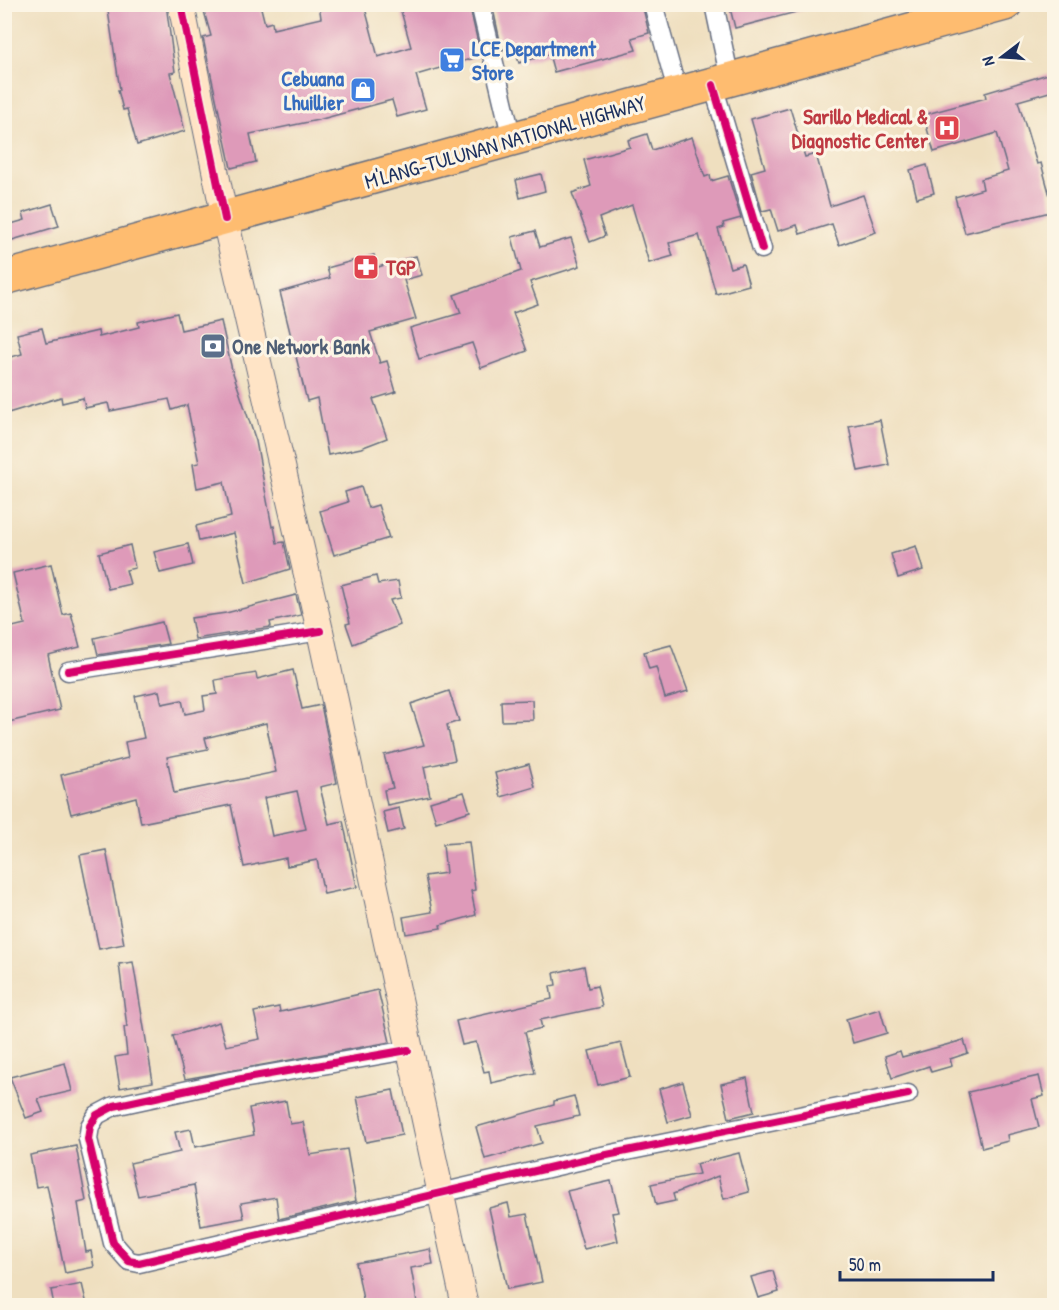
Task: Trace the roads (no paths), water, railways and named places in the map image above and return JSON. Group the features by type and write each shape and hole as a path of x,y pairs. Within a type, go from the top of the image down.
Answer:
{"highway":[{"name":"M'LANG-TULUNAN NATIONAL HIGHWAY","path":"4,278 722,82 930,14 1005,4"}],"main road":[{"path":"181,4 225,219 320,631 408,1050 465,1305"}],"street":[{"path":"480,4 512,139"},
{"path":"653,4 678,94"},
{"path":"714,4 722,82 762,249"},
{"path":"68,672 320,631"},
{"path":"408,1050 230,1081 114,1106 97,1115 90,1126 88,1139 113,1243 129,1261 139,1263 587,1159 908,1094"}],"place":[{"name":"LCE Department Store","path":"452,60"},
{"name":"Cebuana Lhuillier","path":"363,90"},
{"name":"Sarillo Medical & Diagnostic Center","path":"947,128"},
{"name":"TGP","path":"366,267"},
{"name":"One Network Bank","path":"213,346"}]}
